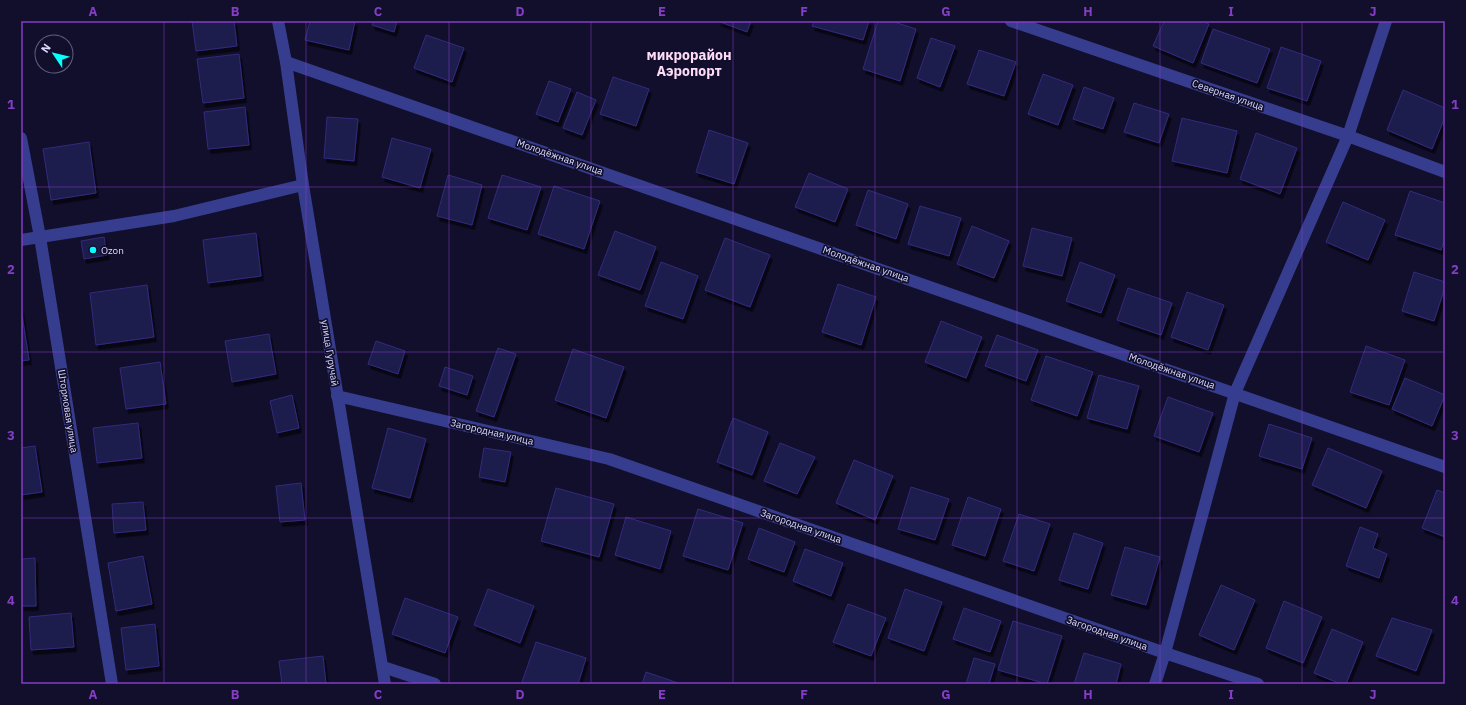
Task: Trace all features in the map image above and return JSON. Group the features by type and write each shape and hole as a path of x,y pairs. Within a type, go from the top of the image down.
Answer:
{"street":[{"name":"улица Гуручай","path":"278,21 286,62 303,185 337,396 386,684"},
{"name":"Северная улица","path":"1011,21 1348,136 1445,172"},
{"path":"1155,684 1166,653 1235,393 1348,136 1386,21"},
{"name":"Молодёжная улица","path":"286,62 1445,467"},
{"name":"Штормовая улица","path":"21,138 40,237 112,684"},
{"path":"21,240 174,216 303,185"},
{"name":"Загородная улица","path":"337,396 609,459 1258,684"},
{"path":"383,667 435,684"}],"building":[{"path":"192,21 234,21 237,46 196,51"},
{"path":"310,21 355,21 349,50 305,40"},
{"path":"373,21 397,21 394,32 372,25"},
{"path":"718,21 751,21 747,32"},
{"path":"814,21 869,21 863,40 812,26"},
{"path":"878,21 891,21 916,29 900,81 863,69"},
{"path":"1164,21 1202,21 1209,24 1193,63 1153,46"},
{"path":"1213,29 1270,49 1257,83 1201,63"},
{"path":"426,35 464,48 452,82 414,68"},
{"path":"931,38 955,46 940,87 917,78"},
{"path":"1281,47 1321,61 1307,101 1267,88"},
{"path":"979,50 1016,62 1004,96 967,84"},
{"path":"239,54 244,98 203,103 197,59"},
{"path":"1043,74 1073,85 1058,125 1028,114"},
{"path":"613,77 649,89 636,126 600,114"},
{"path":"549,81 571,89 558,122 536,114"},
{"path":"1084,87 1114,98 1103,129 1073,119"},
{"path":"1403,90 1445,108 1445,117 1432,149 1387,130"},
{"path":"577,92 596,100 582,135 563,128"},
{"path":"1134,103 1169,114 1159,143 1124,132"},
{"path":"245,107 249,145 208,149 204,112"},
{"path":"327,117 358,119 354,161 324,158"},
{"path":"1182,118 1237,131 1227,173 1172,161"},
{"path":"709,130 748,143 734,184 696,172"},
{"path":"1256,133 1297,148 1280,194 1240,179"},
{"path":"392,138 431,149 420,188 382,177"},
{"path":"89,142 96,193 51,200 43,149"},
{"path":"809,173 848,189 835,222 795,207"},
{"path":"448,175 482,185 472,225 437,216"},
{"path":"502,175 541,187 527,230 488,218"},
{"path":"554,186 600,201 584,249 538,234"},
{"path":"868,190 908,204 896,239 856,225"},
{"path":"1410,191 1445,203 1445,238 1441,250 1395,235"},
{"path":"1343,202 1385,220 1368,260 1326,242"},
{"path":"920,206 961,218 949,256 908,244"},
{"path":"972,226 1009,241 994,278 957,264"},
{"path":"1032,228 1072,238 1062,276 1023,266"},
{"path":"615,231 656,247 640,290 598,275"},
{"path":"256,233 261,276 208,283 203,240"},
{"path":"104,237 107,255 84,259 81,241"},
{"path":"725,238 770,255 750,307 705,290"},
{"path":"661,262 698,276 683,319 645,306"},
{"path":"1080,262 1115,275 1101,313 1066,301"},
{"path":"1414,272 1445,282 1445,287 1434,321 1402,311"},
{"path":"838,284 876,297 861,345 822,332"},
{"path":"147,285 154,337 96,345 90,293"},
{"path":"1128,288 1172,303 1161,335 1117,320"},
{"path":"1187,292 1224,305 1208,350 1171,337"},
{"path":"21,308 29,360 21,361"},
{"path":"941,321 982,337 966,378 925,362"},
{"path":"269,334 276,374 232,382 225,341"},
{"path":"997,335 1038,350 1026,381 985,366"},
{"path":"376,341 405,351 398,374 368,364"},
{"path":"1366,346 1405,360 1389,405 1350,392"},
{"path":"498,348 516,354 494,417 476,411"},
{"path":"573,349 624,367 606,418 555,400"},
{"path":"1046,356 1093,372 1077,416 1031,400"},
{"path":"160,362 166,404 126,409 120,368"},
{"path":"445,367 473,376 467,395 439,386"},
{"path":"1099,375 1139,386 1127,429 1087,418"},
{"path":"1405,378 1445,395 1432,426 1392,409"},
{"path":"292,395 299,428 277,433 270,401"},
{"path":"1168,397 1213,413 1199,452 1154,436"},
{"path":"733,418 768,432 752,475 717,462"},
{"path":"138,423 142,458 97,463 93,428"},
{"path":"1269,424 1312,438 1302,469 1259,456"},
{"path":"388,428 426,439 410,498 372,488"},
{"path":"780,443 815,457 797,494 764,481"},
{"path":"35,446 42,492 21,495 21,448"},
{"path":"484,448 511,452 505,482 479,477"},
{"path":"1328,448 1382,471 1366,508 1312,485"},
{"path":"854,460 893,476 875,520 836,503"},
{"path":"301,483 305,520 280,522 276,486"},
{"path":"911,487 949,499 935,540 898,529"},
{"path":"556,488 614,504 599,557 541,541"},
{"path":"1437,490 1445,493 1445,537 1422,528"},
{"path":"968,497 1001,509 985,556 952,545"},
{"path":"143,502 146,530 114,533 112,504"},
{"path":"698,509 743,523 728,570 683,556"},
{"path":"1019,514 1050,524 1034,571 1003,561"},
{"path":"626,517 671,531 660,569 615,555"},
{"path":"1360,527 1378,534 1373,548 1387,554 1379,578 1346,566"},
{"path":"759,528 795,542 784,572 748,559"},
{"path":"1074,533 1103,543 1088,589 1059,580"},
{"path":"1125,547 1160,557 1146,605 1111,595"},
{"path":"805,549 843,563 831,596 793,581"},
{"path":"143,556 152,604 116,611 108,563"},
{"path":"35,558 36,606 21,606 21,559"},
{"path":"1221,585 1255,600 1234,650 1199,635"},
{"path":"488,589 534,606 520,643 474,625"},
{"path":"905,589 942,602 924,651 888,638"},
{"path":"405,598 458,617 445,653 392,634"},
{"path":"1284,601 1322,617 1303,663 1266,648"},
{"path":"848,604 886,618 871,656 833,642"},
{"path":"964,608 1001,621 990,652 953,639"},
{"path":"71,613 74,647 31,650 29,617"},
{"path":"1392,618 1432,630 1416,671 1376,656"},
{"path":"1013,621 1062,636 1047,684 998,670"},
{"path":"155,624 159,666 126,670 121,628"},
{"path":"1332,629 1363,642 1346,684 1341,684 1314,673"},
{"path":"536,642 586,658 578,684 529,684 522,682"},
{"path":"1084,653 1121,664 1116,684 1074,684"},
{"path":"323,656 326,684 282,684 279,661"},
{"path":"974,658 995,664 989,684 966,684"},
{"path":"646,672 681,684 642,684"}],"place":[{"name":"Ozon","path":"93,250"}],"district":[{"name":"микрорайон Аэропорт","path":"689,64"}]}
